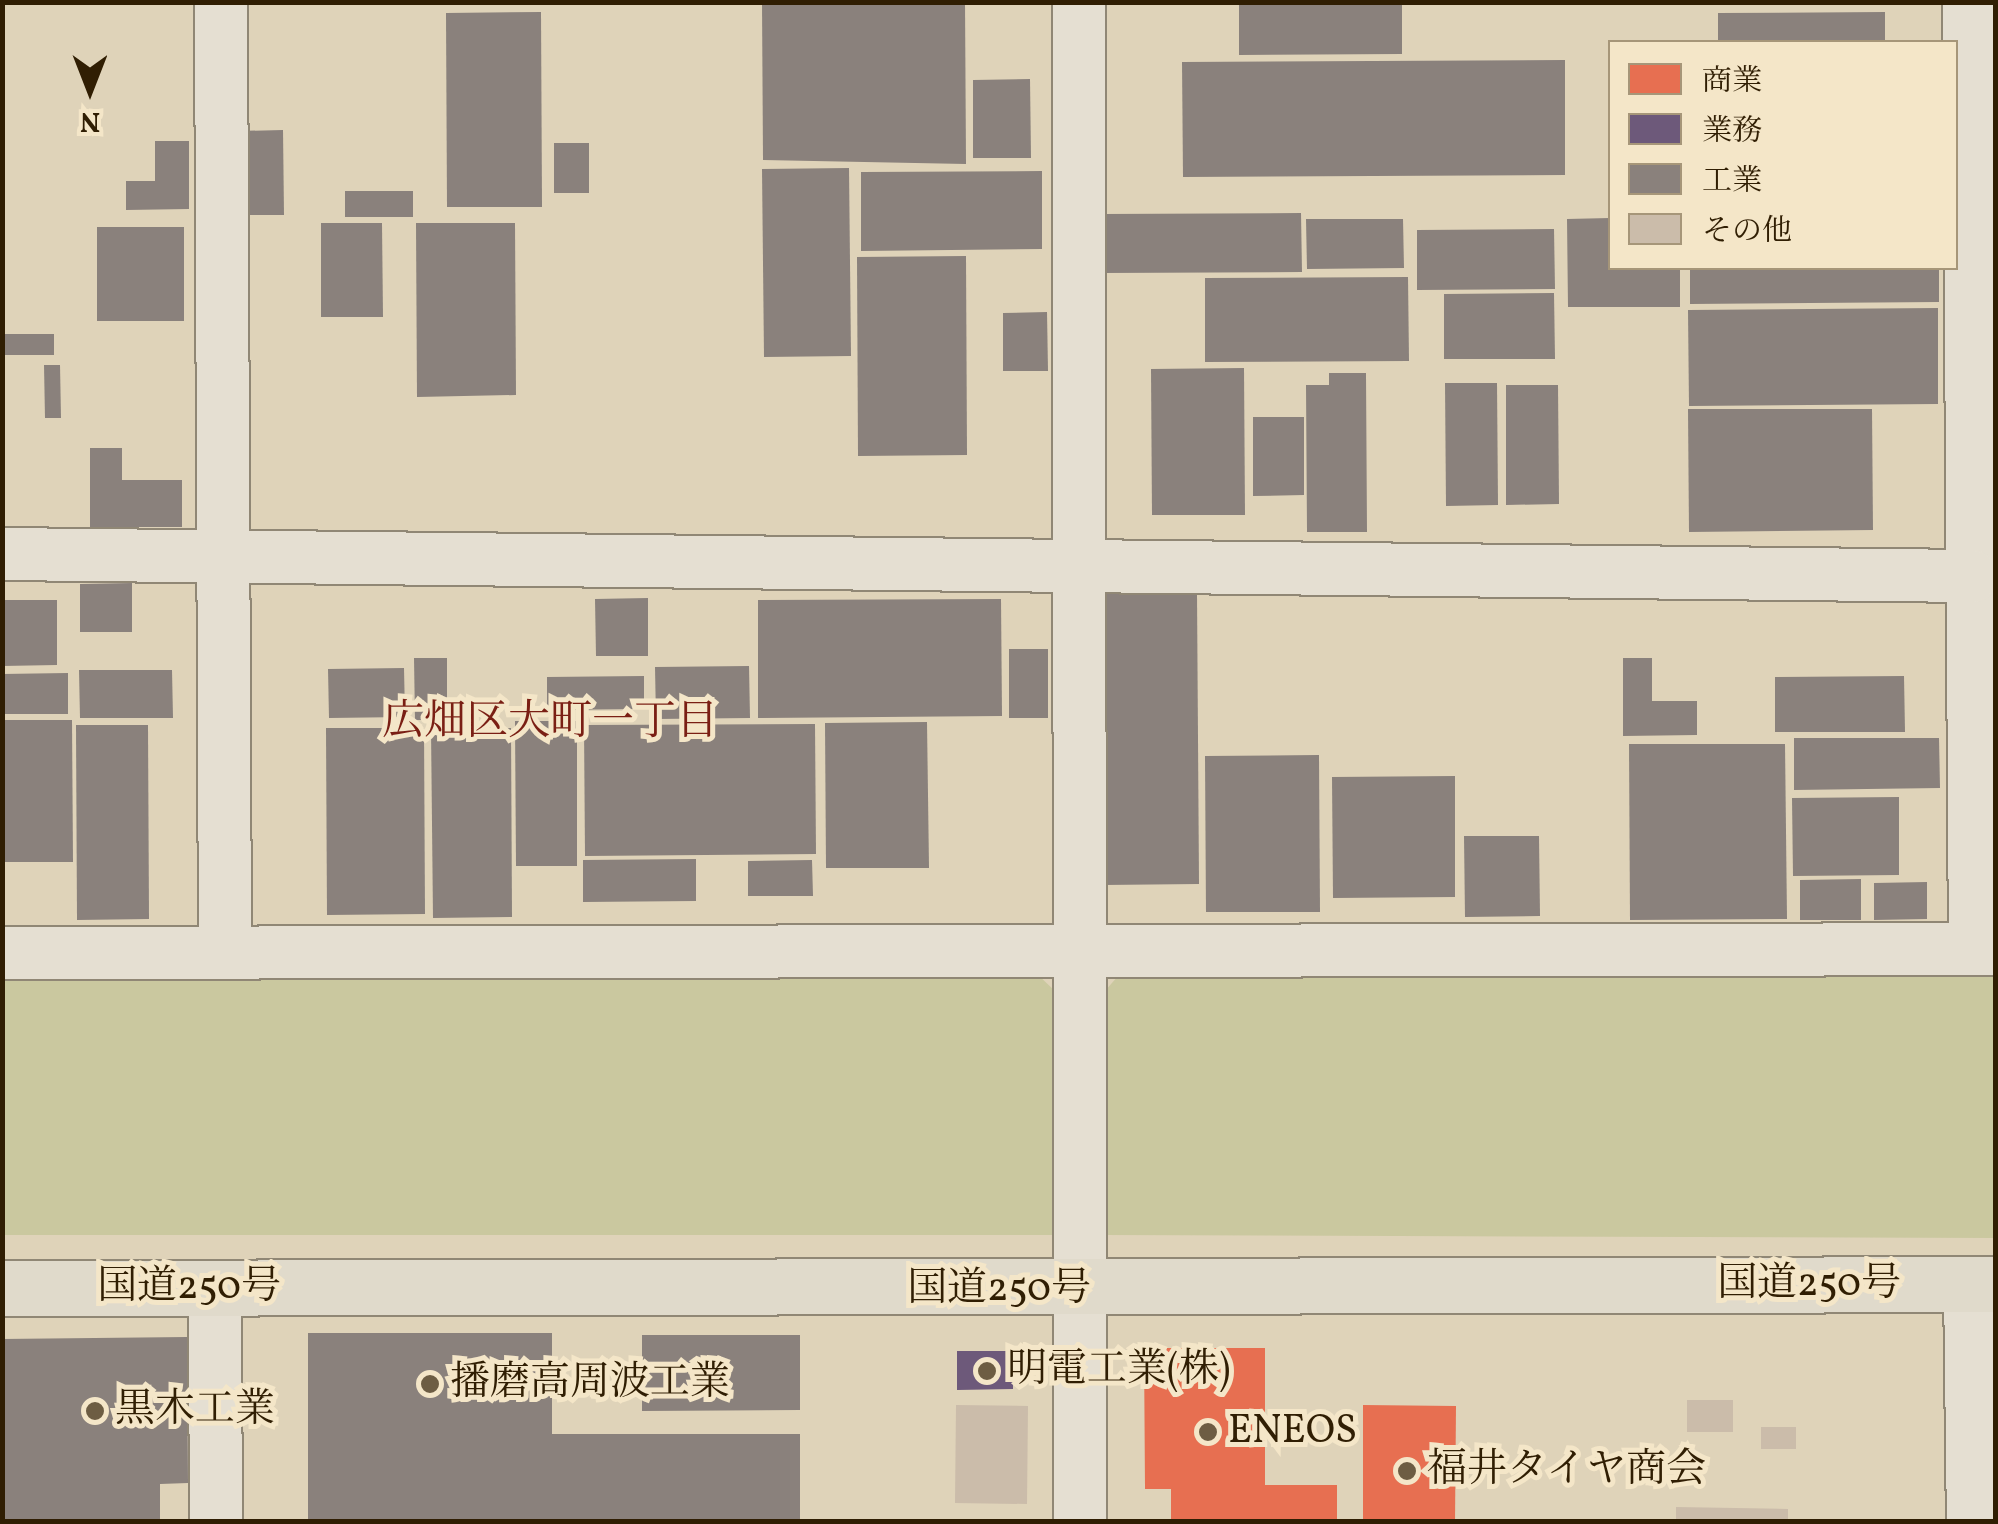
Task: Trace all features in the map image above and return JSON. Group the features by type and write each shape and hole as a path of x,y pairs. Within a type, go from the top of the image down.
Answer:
{"highway":[{"name":"国道250号","path":"2,1288 1082,1290 1983,1284"}],"street":[{"path":"221,2 225,953"},
{"path":"1079,2 1080,1522"},
{"path":"2,953 1081,954 1985,949 1972,576 1969,2"},
{"path":"2,554 1079,561 1972,576"},
{"path":"1974,1522 1983,1284"},
{"path":"215,1288 216,1522"}],"shaded area":[{"path":"1995,973 1995,1238 1102,1235 1104,992 1119,975"},
{"path":"1037,974 1055,991 1054,1235 3,1235 2,975"}],"building: 商業":[{"path":"1144,1348 1265,1348 1265,1485 1337,1485 1337,1522 1171,1522 1171,1489 1145,1489"},
{"path":"1363,1405 1456,1406 1455,1522 1363,1522"}],"building: 業務":[{"path":"957,1351 1013,1351 1013,1389 957,1390"}],"building: 工業":[{"path":"762,2 965,2 966,164 763,160"},
{"path":"1239,2 1402,2 1402,54 1239,55"},
{"path":"541,12 542,207 447,207 446,13"},
{"path":"1885,12 1885,40 1718,40 1718,13"},
{"path":"1565,60 1565,175 1183,177 1182,62"},
{"path":"1030,79 1031,158 973,158 973,80"},
{"path":"283,130 284,215 240,215 239,131"},
{"path":"155,141 189,141 189,209 126,210 126,181 155,181"},
{"path":"554,143 589,143 589,193 554,193"},
{"path":"849,168 851,356 764,357 762,169"},
{"path":"1042,171 1042,249 861,251 861,172"},
{"path":"345,191 413,191 413,217 345,217"},
{"path":"1301,213 1302,272 1102,273 1102,214"},
{"path":"1608,218 1608,270 1680,270 1680,307 1568,307 1567,219"},
{"path":"1306,219 1403,219 1404,268 1307,269"},
{"path":"321,223 382,223 383,317 321,317"},
{"path":"416,223 515,223 516,395 417,397"},
{"path":"97,227 184,227 184,321 97,321"},
{"path":"1554,229 1555,289 1417,290 1417,230"},
{"path":"966,256 967,455 858,456 857,257"},
{"path":"1690,270 1939,270 1939,302 1690,304"},
{"path":"1408,277 1409,361 1205,362 1205,278"},
{"path":"1554,293 1555,359 1444,359 1444,294"},
{"path":"1938,308 1938,404 1689,406 1688,310"},
{"path":"1047,312 1048,371 1003,371 1003,313"},
{"path":"2,334 54,334 54,355 2,355"},
{"path":"44,365 60,365 61,418 45,418"},
{"path":"1244,368 1245,515 1152,515 1151,369"},
{"path":"1329,373 1366,373 1367,532 1307,532 1306,385 1329,385"},
{"path":"1445,383 1497,383 1498,505 1446,506"},
{"path":"1506,385 1558,385 1559,504 1506,505"},
{"path":"1688,409 1872,409 1873,530 1689,532"},
{"path":"1253,417 1304,417 1304,495 1253,496"},
{"path":"90,448 122,448 122,480 182,480 182,527 90,527"},
{"path":"132,583 132,632 80,632 80,584"},
{"path":"1101,594 1197,594 1199,884 1103,885"},
{"path":"648,598 648,656 596,656 595,599"},
{"path":"1001,599 1002,716 758,718 758,600"},
{"path":"2,600 57,600 57,665 2,666"},
{"path":"1009,649 1048,649 1048,718 1009,718"},
{"path":"414,658 447,658 447,720 415,720"},
{"path":"1623,658 1652,658 1652,701 1697,701 1697,735 1623,736"},
{"path":"749,666 750,718 656,719 655,667"},
{"path":"404,668 405,717 329,718 328,669"},
{"path":"79,670 172,670 173,718 80,718"},
{"path":"68,673 68,714 2,714 2,674"},
{"path":"644,676 644,709 547,710 547,677"},
{"path":"1904,676 1905,732 1775,732 1775,677"},
{"path":"2,720 72,720 73,862 2,862"},
{"path":"515,721 577,721 577,866 516,866"},
{"path":"927,722 929,868 826,868 825,723"},
{"path":"815,724 816,854 585,856 584,725"},
{"path":"76,725 148,725 149,919 77,920"},
{"path":"326,728 424,728 425,914 327,915"},
{"path":"431,728 511,728 512,917 433,918"},
{"path":"1794,738 1939,738 1940,788 1794,790"},
{"path":"1629,744 1785,744 1787,919 1630,920"},
{"path":"1319,755 1320,912 1206,912 1205,756"},
{"path":"1455,776 1455,897 1333,898 1332,777"},
{"path":"1899,797 1899,875 1793,876 1792,798"},
{"path":"1464,836 1539,836 1540,916 1465,917"},
{"path":"696,859 696,901 583,902 583,860"},
{"path":"812,860 813,896 748,896 748,861"},
{"path":"1861,879 1861,920 1800,920 1800,880"},
{"path":"1927,882 1927,919 1874,920 1874,883"},
{"name":"播磨高周波工業","path":"308,1333 552,1333 552,1434 800,1434 800,1522 308,1522"},
{"path":"642,1335 800,1335 800,1410 642,1411"},
{"name":"黒木工業","path":"187,1337 188,1483 160,1484 160,1522 2,1522 2,1339"}],"building: その他":[{"path":"1687,1400 1733,1400 1733,1432 1687,1432"},
{"path":"956,1405 1028,1406 1027,1504 955,1503"},
{"path":"1761,1427 1796,1427 1796,1449 1761,1449"},
{"path":"1676,1507 1788,1509 1788,1522 1676,1522"}],"place":[{"name":"明電工業(株)","path":"987,1371"},
{"name":"播磨高周波工業","path":"430,1384"},
{"name":"黒木工業","path":"95,1411"},
{"name":"ENEOS","path":"1208,1432"},
{"name":"福井タイヤ商会","path":"1407,1471"}],"district":[{"name":"広畑区大町一丁目","path":"550,724"}]}
